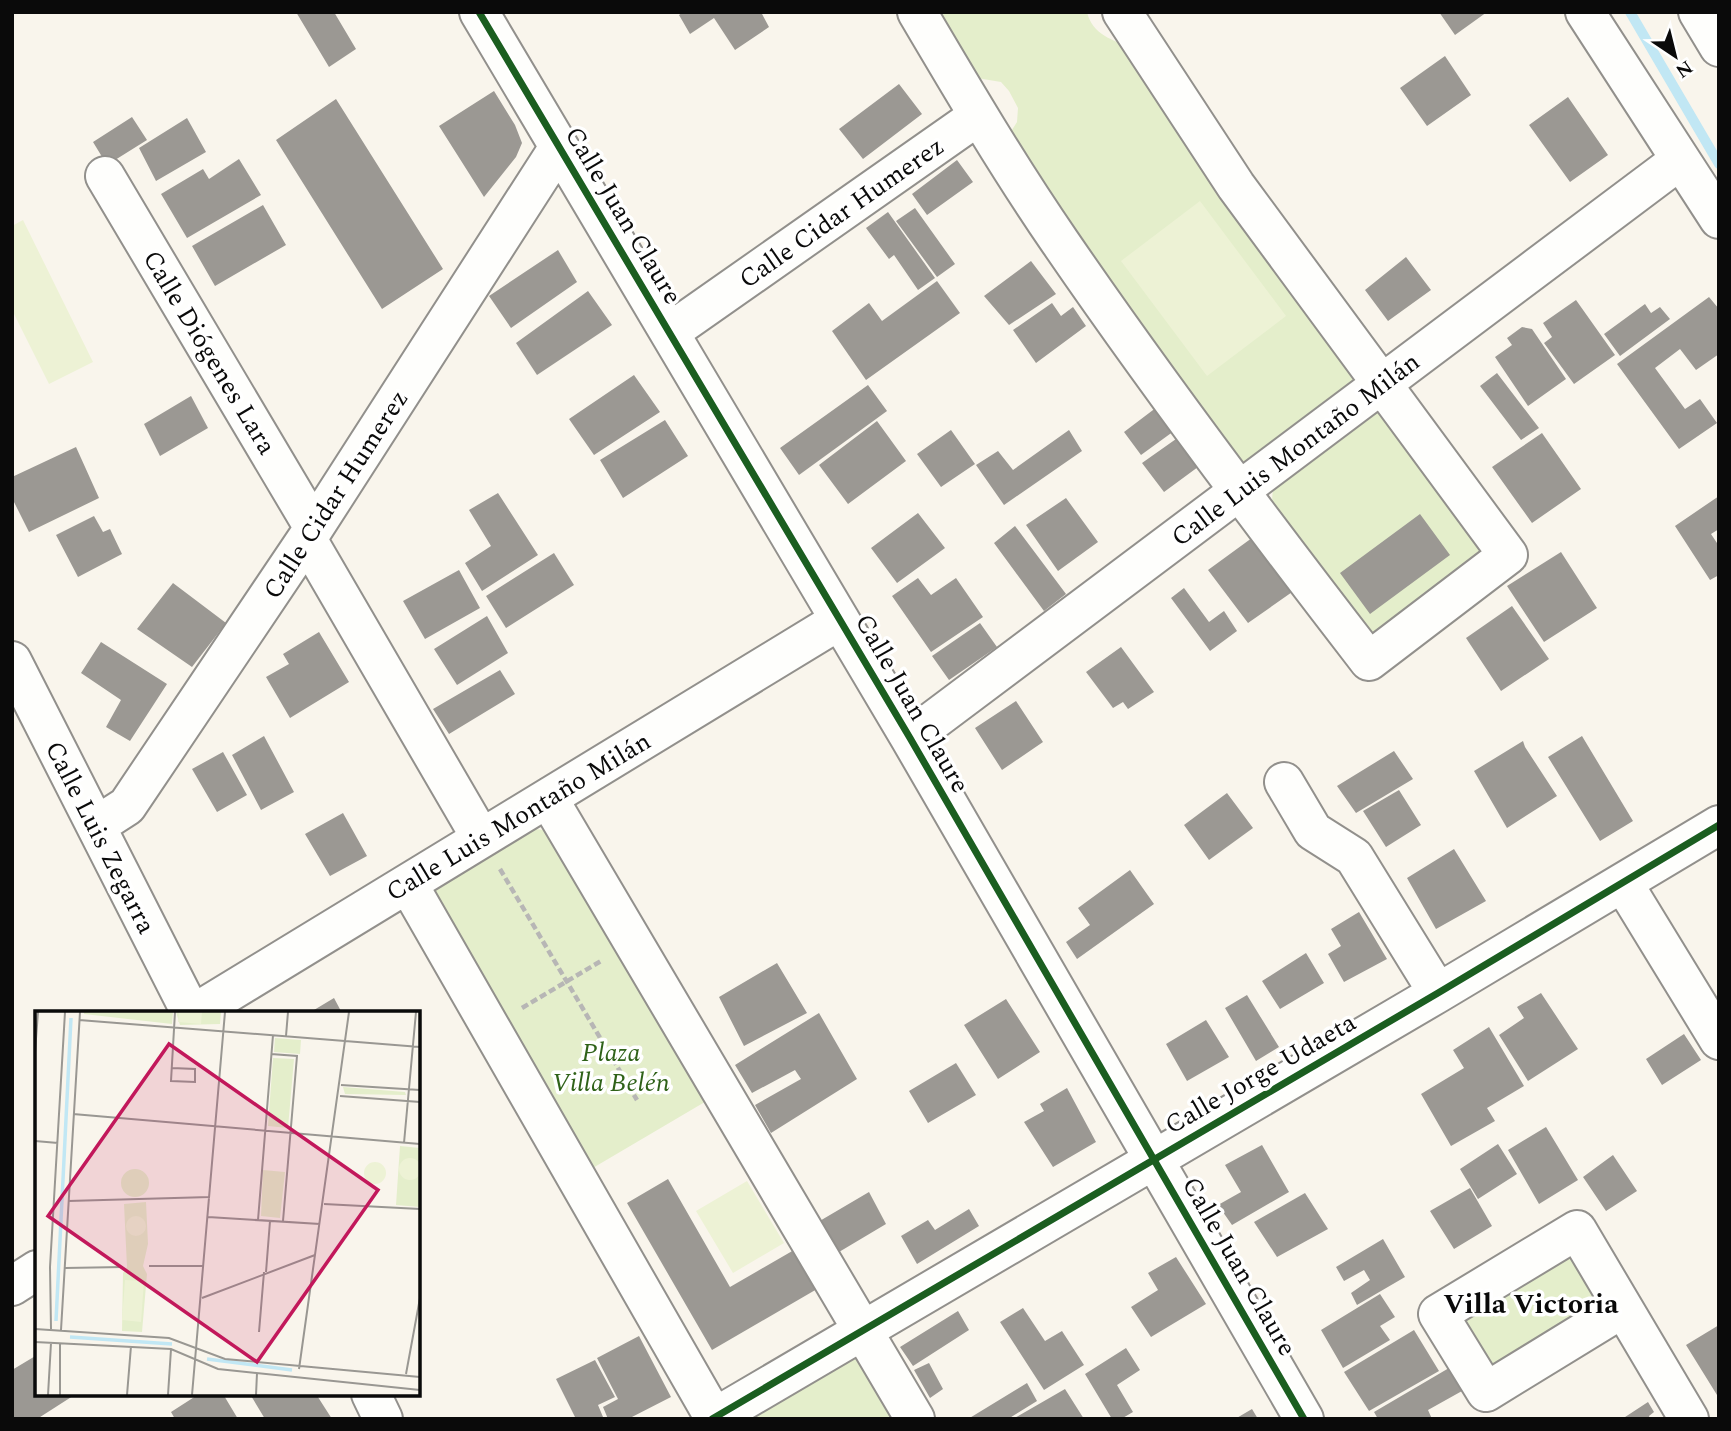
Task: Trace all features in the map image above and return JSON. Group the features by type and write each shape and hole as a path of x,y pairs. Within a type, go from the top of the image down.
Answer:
{"street":[{"name":"Calle Juan Claure","path":"479,12 910,738 1304,1419"},
{"path":"917,12 978,116 1060,242 1238,491 1369,661 1508,555 1236,186 1122,12"},
{"path":"1585,12 1719,219"},
{"path":"1698,12 1719,47"},
{"name":"Calle Cidar Humerez","path":"670,332 978,116"},
{"name":"Calle Cidar Humerez","path":"96,826 127,806 310,534 559,147"},
{"name":"Calle Luis Montaño Milán","path":"910,738 1680,160"},
{"name":"Calle Diógenes Lara","path":"105,176 488,849"},
{"name":"Calle Luis Montaño Milán","path":"196,1011 408,884 488,849 548,798 840,620"},
{"name":"Calle Luis Zegarra","path":"12,661 192,1011"},
{"path":"1284,782 1312,831 1354,857 1438,993"},
{"path":"548,798 915,1419"},
{"name":"Calle Jorge Udaeta","path":"714,1418 1719,825"},
{"path":"1623,883 1719,1040"},
{"path":"408,884 714,1418"},
{"path":"1623,1308 1486,1392 1438,1314 1577,1230 1689,1419"},
{"path":"12,1286 35,1271"},
{"path":"372,1396 383,1419"}],"path":[{"path":"488,849 637,1100"},
{"path":"512,1014 610,956"}],"green space":[{"path":"925,12 1087,12 1098,31 1132,47 1358,373 1353,383 1254,459 1236,461 1005,141 1017,122 1018,108 1009,91 1001,82 977,78"},
{"path":"1200,201 1286,316 1207,376 1121,261"},
{"path":"23,220 93,362 49,384 12,310 12,226"},
{"path":"1378,410 1487,550 1376,635 1366,633 1275,512 1272,496 1277,481"},
{"name":"Plaza Villa Belén","path":"535,829 545,830 715,1096 586,1172 434,893 442,882"},
{"path":"747,1181 784,1243 733,1273 696,1211"},
{"path":"1566,1247 1601,1299 1509,1363 1490,1367 1461,1316"},
{"path":"859,1359 901,1419 752,1419 852,1360"}],"building":[{"path":"296,12 334,12 356,49 329,67"},
{"path":"683,12 761,12 769,27 735,50 714,18 690,34 679,15"},
{"path":"1439,12 1487,12 1455,35"},
{"path":"1445,56 1471,95 1427,126 1400,88"},
{"path":"899,84 922,114 863,159 839,129"},
{"path":"494,91 515,125 522,143 516,157 484,197 439,126"},
{"path":"1568,97 1608,155 1570,182 1529,125"},
{"path":"336,99 443,269 382,309 276,140"},
{"path":"132,117 147,140 107,165 93,142"},
{"path":"187,118 206,152 156,181 139,148"},
{"path":"239,159 261,195 187,238 161,194 203,169 209,179"},
{"path":"957,160 973,182 927,215 912,194"},
{"path":"263,205 286,245 215,286 192,246"},
{"path":"915,208 955,264 937,277 896,221"},
{"path":"888,212 935,278 918,290 894,255 889,259 866,228"},
{"path":"558,250 577,282 511,328 489,296"},
{"path":"1406,257 1431,290 1388,321 1365,290"},
{"path":"1031,261 1056,294 1009,325 984,296"},
{"path":"937,281 960,313 866,380 832,331 869,303 882,321"},
{"path":"588,291 612,325 537,375 516,343"},
{"path":"1709,297 1719,309 1719,354 1696,370 1680,349 1655,368 1685,409 1700,399 1717,423 1679,449 1617,364"},
{"path":"1576,300 1615,355 1574,384 1544,343 1552,337 1543,323"},
{"path":"1052,303 1061,316 1073,307 1086,326 1036,363 1013,330"},
{"path":"1645,304 1651,313 1660,307 1670,319 1620,356 1604,334"},
{"path":"1522,327 1532,329 1566,379 1528,406 1495,357 1512,345 1507,338"},
{"path":"1497,373 1539,428 1521,440 1480,386"},
{"path":"634,375 660,412 594,455 569,419"},
{"path":"868,385 887,411 799,475 780,448"},
{"path":"191,396 208,428 160,456 144,424"},
{"path":"1157,407 1174,431 1141,455 1124,432"},
{"path":"665,420 688,456 623,498 600,460"},
{"path":"877,421 906,461 848,504 819,465"},
{"path":"951,430 975,464 941,487 917,454"},
{"path":"1069,430 1082,451 1004,505 976,465 998,451 1013,470"},
{"path":"1542,433 1581,489 1532,523 1492,467"},
{"path":"1176,439 1198,467 1164,492 1142,463"},
{"path":"76,447 99,498 29,532 12,498 12,477"},
{"path":"498,493 538,555 482,591 465,563 491,546 469,510"},
{"path":"1719,496 1719,529 1711,534 1719,546 1719,575 1710,580 1675,526"},
{"path":"1066,498 1098,542 1058,571 1026,525"},
{"path":"918,513 945,548 897,583 871,548"},
{"path":"1420,514 1450,555 1370,614 1340,573"},
{"path":"94,516 103,532 110,529 122,554 78,577 56,535"},
{"path":"1015,526 1066,594 1044,611 994,543"},
{"path":"1256,535 1295,590 1248,623 1208,570"},
{"path":"1561,552 1597,608 1544,642 1507,586"},
{"path":"554,553 574,585 506,628 486,596"},
{"path":"459,570 480,608 425,639 403,601"},
{"path":"918,578 931,595 956,578 983,617 931,652 892,596"},
{"path":"173,583 226,623 192,667 137,629"},
{"path":"1184,588 1209,622 1224,611 1237,631 1210,651 1171,598"},
{"path":"1512,606 1549,659 1501,691 1466,638"},
{"path":"487,616 508,653 457,685 434,649"},
{"path":"980,623 997,647 949,680 932,656"},
{"path":"319,632 349,682 290,718 266,677 289,664 283,654"},
{"path":"101,642 167,684 130,741 106,727 121,700 81,673"},
{"path":"1121,647 1154,692 1128,709 1123,702 1113,708 1086,672"},
{"path":"500,670 515,694 449,734 433,709"},
{"path":"1016,701 1043,742 1002,770 975,728"},
{"path":"264,736 294,792 261,810 232,755"},
{"path":"1582,736 1633,821 1600,841 1548,757"},
{"path":"1523,741 1557,796 1507,828 1474,771"},
{"path":"1394,751 1413,779 1356,813 1337,786"},
{"path":"223,752 247,795 217,812 192,769"},
{"path":"1399,790 1421,825 1386,847 1363,811"},
{"path":"1227,793 1253,828 1209,860 1184,825"},
{"path":"343,813 367,856 330,876 305,834"},
{"path":"1454,849 1486,901 1436,929 1407,878"},
{"path":"1130,870 1154,904 1077,959 1066,942 1090,925 1078,908"},
{"path":"1359,912 1387,959 1344,982 1328,954 1341,946 1331,929"},
{"path":"1306,953 1324,983 1280,1009 1262,981"},
{"path":"777,963 807,1013 744,1046 719,997"},
{"path":"1541,993 1578,1049 1528,1081 1499,1035 1524,1018 1517,1007"},
{"path":"1247,995 1279,1047 1256,1061 1225,1008"},
{"path":"334,998 341,1011 312,1011"},
{"path":"1006,999 1040,1052 998,1079 964,1025"},
{"path":"819,1013 857,1079 771,1133 755,1105 801,1079 795,1070 752,1093 735,1065"},
{"path":"1206,1020 1229,1057 1187,1081 1166,1044"},
{"path":"1489,1027 1524,1086 1487,1108 1495,1121 1451,1146 1421,1094 1464,1068 1453,1050"},
{"path":"1684,1034 1701,1060 1662,1085 1646,1059"},
{"path":"956,1063 976,1095 928,1123 909,1091"},
{"path":"1067,1088 1096,1142 1053,1167 1024,1122 1044,1111 1040,1104"},
{"path":"1546,1127 1578,1180 1539,1204 1508,1150"},
{"path":"1498,1144 1517,1174 1478,1199 1460,1169"},
{"path":"1262,1145 1289,1192 1232,1225 1218,1205 1241,1192 1225,1165"},
{"path":"1613,1155 1637,1191 1606,1211 1583,1177"},
{"path":"668,1179 730,1287 794,1250 817,1289 712,1350 627,1203"},
{"path":"1470,1188 1492,1226 1454,1249 1430,1211"},
{"path":"869,1192 886,1224 839,1252 818,1222"},
{"path":"1305,1193 1328,1229 1277,1257 1254,1222"},
{"path":"969,1209 979,1226 917,1264 901,1236 928,1220 935,1230"},
{"path":"1383,1239 1405,1277 1357,1305 1351,1293 1370,1280 1364,1270 1344,1281 1336,1267"},
{"path":"1176,1257 1206,1304 1151,1337 1131,1307 1158,1290 1148,1273"},
{"path":"1380,1294 1395,1317 1380,1326 1390,1340 1343,1368 1321,1330"},
{"path":"1023,1308 1045,1341 1062,1331 1084,1365 1044,1390 1000,1322"},
{"path":"958,1311 969,1330 913,1366 900,1347"},
{"path":"1719,1325 1719,1394 1717,1395 1686,1345"},
{"path":"1414,1330 1439,1371 1369,1411 1344,1372"},
{"path":"639,1336 671,1397 628,1419 608,1419 603,1407 618,1399 597,1358"},
{"path":"1126,1348 1140,1370 1117,1385 1133,1412 1121,1419 1112,1419 1085,1374"},
{"path":"35,1356 35,1396 73,1396 37,1419 12,1419 12,1370"},
{"path":"595,1360 615,1397 598,1405 603,1417 576,1419 556,1379"},
{"path":"929,1363 943,1389 930,1398 914,1370"},
{"path":"1449,1368 1462,1391 1428,1410 1432,1419 1378,1419 1374,1412"},
{"path":"1027,1383 1037,1401 1008,1419 968,1419"},
{"path":"1065,1389 1084,1419 1013,1419"},
{"path":"196,1396 224,1396 238,1419 175,1419 171,1412"},
{"path":"251,1396 317,1396 332,1419 265,1419"},
{"path":"1648,1402 1654,1412 1649,1416 1650,1419 1622,1419"},
{"path":"1252,1409 1258,1419 1235,1419"}],"waterway":[{"path":"1630,12 1719,164"}],"cycle path":[{"path":"479,12 910,738 1304,1419"},
{"path":"712,1419 1719,825"}],"district":[{"name":"Villa Victoria","path":"1531,1303"}]}
